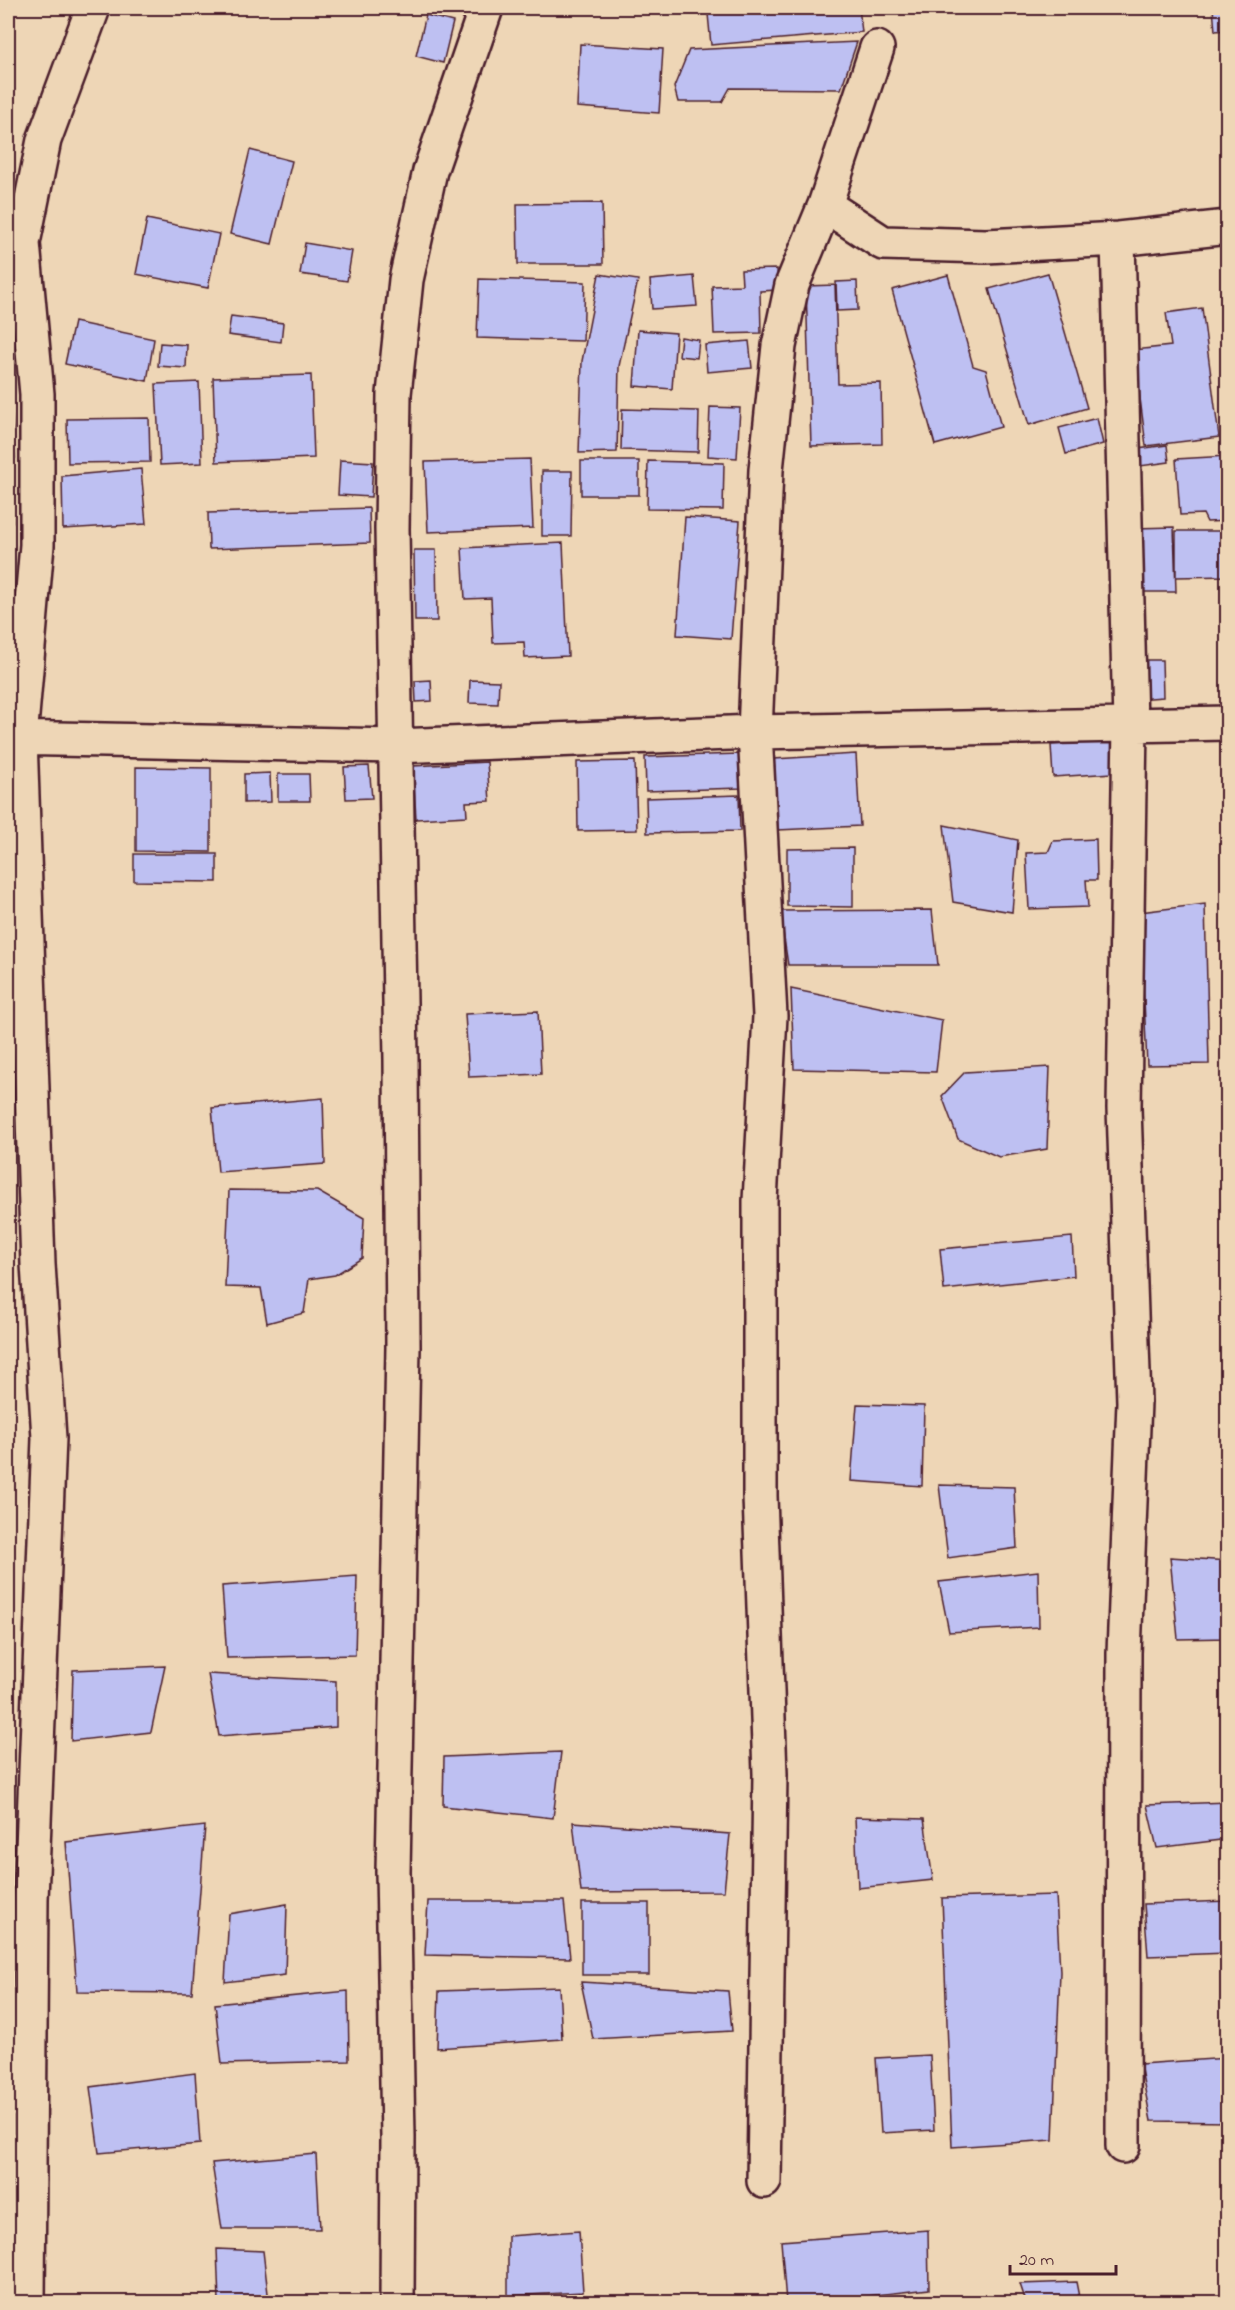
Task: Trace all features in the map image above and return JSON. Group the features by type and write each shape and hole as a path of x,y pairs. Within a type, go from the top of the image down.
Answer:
{"street":[{"path":"28,2302 31,1899 49,1438 38,1264 14,738 37,533 37,394 23,243 44,140 93,8"},
{"path":"396,2302 399,2137 393,1872 403,1347 392,529 394,394 406,280 430,171 486,8"},
{"path":"764,2181 770,1774 760,1496 760,1201 770,1016 755,732 766,470 779,346 792,285 825,205 877,48"},
{"path":"825,205 883,243 986,246 1118,239 1227,227"},
{"path":"1118,239 1130,724 1124,1108 1134,1402 1124,1653 1122,2146"},
{"path":"14,738 396,746 755,732 1227,723"}],"building":[{"path":"784,8 859,8 862,32 711,45 708,14"},
{"path":"1213,8 1228,8 1228,30 1215,31"},
{"path":"426,15 453,22 443,63 416,56"},
{"path":"857,42 841,89 730,88 722,102 678,102 674,87 689,50"},
{"path":"580,44 663,49 659,113 577,107"},
{"path":"250,150 292,161 272,244 230,234"},
{"path":"602,203 603,264 518,264 517,204"},
{"path":"147,219 219,234 208,288 136,274"},
{"path":"305,243 352,251 347,281 300,274"},
{"path":"777,269 778,290 760,291 761,333 714,334 712,286 742,285 741,270"},
{"path":"1048,273 1087,408 1029,425 989,289"},
{"path":"599,274 638,280 619,366 617,452 579,453 582,361"},
{"path":"948,275 973,366 986,370 1001,427 935,445 892,290"},
{"path":"694,276 697,306 652,309 650,280"},
{"path":"479,279 585,282 583,341 477,338"},
{"path":"857,281 858,310 837,311 836,282"},
{"path":"835,285 838,384 881,383 882,444 811,446 806,286"},
{"path":"1202,308 1219,437 1146,446 1134,350 1171,346 1166,313"},
{"path":"231,316 283,323 281,342 228,335"},
{"path":"74,322 154,339 147,381 65,364"},
{"path":"638,330 676,333 672,389 634,386"},
{"path":"681,337 699,340 697,358 679,356"},
{"path":"749,341 752,368 707,372 705,345"},
{"path":"160,343 187,345 186,368 158,366"},
{"path":"311,375 314,458 216,462 213,378"},
{"path":"8,376 15,458 8,458"},
{"path":"199,382 202,463 160,465 156,384"},
{"path":"710,407 740,408 737,458 708,456"},
{"path":"622,409 699,411 698,452 621,450"},
{"path":"149,418 150,462 68,463 67,419"},
{"path":"1097,418 1103,444 1066,454 1059,428"},
{"path":"1167,445 1169,462 1140,466 1138,449"},
{"path":"1228,456 1228,521 1207,522 1203,514 1180,515 1176,459"},
{"path":"530,459 533,528 428,532 425,462"},
{"path":"340,460 373,462 371,497 338,495"},
{"path":"581,461 639,461 639,495 581,495"},
{"path":"648,461 724,463 723,510 647,509"},
{"path":"141,469 146,524 63,529 62,476"},
{"path":"542,471 572,471 571,536 542,536"},
{"path":"8,475 11,475 12,522 8,523"},
{"path":"369,508 370,543 209,549 208,513"},
{"path":"685,517 740,521 731,639 677,635"},
{"path":"1174,527 1176,592 1137,592 1135,528"},
{"path":"1176,531 1228,531 1228,576 1176,577"},
{"path":"563,543 568,656 525,658 524,642 493,643 491,598 465,599 462,548"},
{"path":"414,550 436,550 437,621 415,621"},
{"path":"1136,660 1162,660 1163,697 1138,699"},
{"path":"431,680 432,701 416,702 415,681"},
{"path":"470,680 499,681 498,704 469,703"},
{"path":"1112,741 1113,773 1053,777 1051,745"},
{"path":"739,754 741,788 646,791 645,757"},
{"path":"856,754 860,826 778,830 774,759"},
{"path":"635,761 637,830 578,831 577,762"},
{"path":"487,762 490,801 466,802 467,816 416,819 413,766"},
{"path":"369,766 372,798 346,799 344,767"},
{"path":"136,767 211,768 211,852 136,851"},
{"path":"270,773 271,802 244,803 244,774"},
{"path":"278,774 309,774 310,801 278,801"},
{"path":"739,795 740,831 647,833 646,798"},
{"path":"944,825 1018,840 1012,912 953,902"},
{"path":"1096,839 1097,880 1086,880 1088,907 1029,909 1026,853 1048,852 1053,841"},
{"path":"853,848 853,907 787,906 787,849"},
{"path":"134,854 217,854 217,882 134,881"},
{"path":"1205,904 1209,1064 1147,1065 1140,912"},
{"path":"1224,906 1228,906 1228,933"},
{"path":"932,910 938,965 788,965 780,911"},
{"path":"791,989 942,1020 936,1072 794,1069"},
{"path":"538,1011 541,1074 469,1077 465,1014"},
{"path":"1050,1067 1047,1149 999,1157 958,1139 942,1096 965,1072"},
{"path":"323,1098 325,1164 218,1172 212,1108"},
{"path":"229,1190 317,1191 364,1218 362,1258 335,1275 309,1279 304,1313 267,1323 261,1288 225,1287"},
{"path":"1072,1237 1074,1276 944,1290 940,1249"},
{"path":"857,1404 924,1406 922,1486 851,1481"},
{"path":"939,1485 1014,1487 1017,1548 948,1558"},
{"path":"1170,1557 1228,1561 1228,1638 1178,1639"},
{"path":"1038,1571 1039,1627 949,1632 939,1582"},
{"path":"357,1576 355,1655 227,1658 222,1586"},
{"path":"165,1666 151,1732 71,1741 73,1670"},
{"path":"208,1674 336,1681 336,1727 219,1736"},
{"path":"561,1752 553,1818 443,1806 444,1757"},
{"path":"1228,1802 1228,1839 1157,1848 1147,1805"},
{"path":"855,1817 924,1819 933,1880 858,1888"},
{"path":"573,1822 730,1834 724,1891 581,1892"},
{"path":"205,1826 192,1993 77,1992 66,1842"},
{"path":"1056,1895 1060,1972 1053,2140 952,2147 942,1898"},
{"path":"428,1901 564,1901 570,1958 425,1955"},
{"path":"1228,1901 1228,1953 1148,1956 1144,1904"},
{"path":"582,1903 649,1903 649,1975 582,1975"},
{"path":"287,1904 285,1975 225,1982 229,1914"},
{"path":"581,1982 728,1991 732,2031 593,2039"},
{"path":"559,1987 562,2039 437,2048 439,1991"},
{"path":"348,1991 349,2061 222,2064 215,2004"},
{"path":"930,2055 934,2130 881,2133 876,2058"},
{"path":"1228,2058 1228,2122 1151,2121 1140,2064"},
{"path":"195,2073 200,2144 99,2153 90,2087"},
{"path":"316,2154 320,2229 222,2229 212,2163"},
{"path":"928,2230 929,2289 814,2302 786,2302 781,2241"},
{"path":"579,2231 583,2292 508,2296 508,2236"},
{"path":"217,2249 263,2251 269,2302 219,2302"},
{"path":"1076,2282 1080,2302 1026,2302 1020,2284"},
{"path":"997,2299 998,2302 964,2302"}]}
